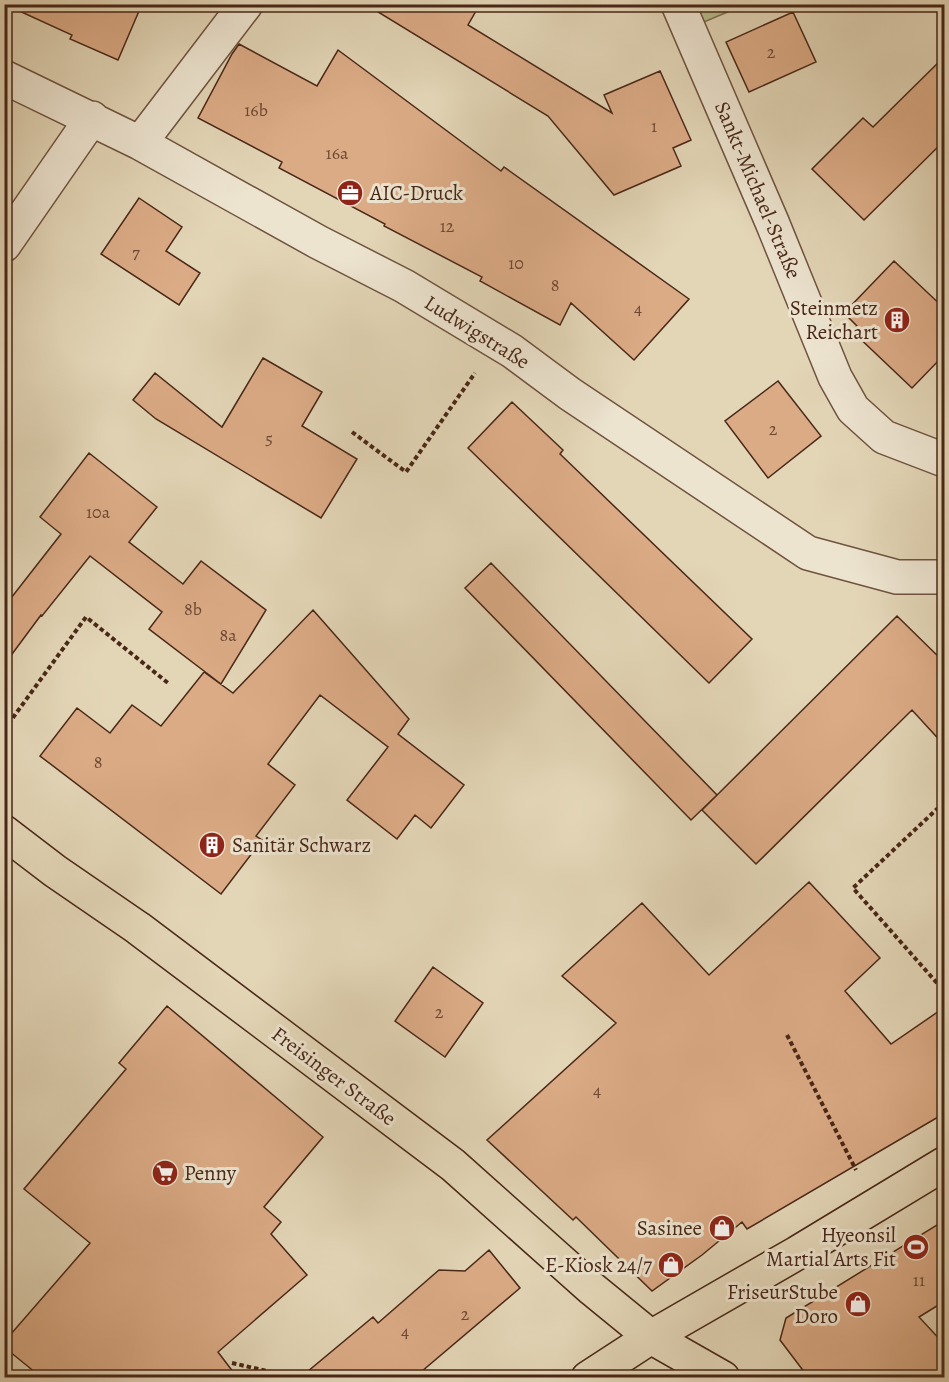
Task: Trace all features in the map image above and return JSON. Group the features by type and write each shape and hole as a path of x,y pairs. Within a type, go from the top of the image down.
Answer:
{"main road":[{"name":"Freisinger Straße","path":"4,832 55,871 138,928 453,1165 591,1288 651,1337 723,1377"},
{"path":"588,1377 651,1337 945,1164"}],"street":[{"path":"141,143 246,4"},
{"name":"Sankt-Michael-Straße","path":"678,4 772,222 835,377 853,409 884,437 945,460"},
{"name":"Ludwigstraße","path":"4,77 141,143 308,236 404,286 512,351 570,394 808,553 897,577 945,577"},
{"path":"4,245 92,118"}],"path":[{"path":"352,432 406,472 497,342"},
{"path":"4,730 86,617 168,683"},
{"path":"945,816 937,809 853,888 945,991"},
{"path":"787,1035 874,1205"},
{"path":"232,1363 280,1374 284,1377"}],"green space":[{"path":"696,5 744,5 704,22"}],"building":[{"path":"4,4 142,4 118,60 70,39 72,35"},
{"path":"365,4 480,4 468,25 612,113 604,95 660,71 691,140 673,148 681,166 614,195 548,116"},
{"path":"793,12 816,62 749,92 726,42"},
{"path":"239,44 317,86 338,50 501,171 504,167 689,299 634,360 571,303 560,325 480,281 482,277 279,168 282,162 198,118"},
{"path":"945,56 945,140 864,220 812,169 863,118 873,127"},
{"path":"139,198 182,227 166,251 200,273 179,305 101,254"},
{"name":"Steinmetz Reichart","path":"894,261 945,309 945,354 912,388 852,331 857,326 844,313"},
{"path":"263,358 322,392 302,426 357,459 321,518 156,419 133,400 155,373 222,427"},
{"path":"778,381 821,436 768,478 725,421"},
{"path":"512,402 563,450 560,454 752,639 709,683 468,448"},
{"path":"89,453 157,507 129,542 183,584 201,561 266,610 221,684 149,629 162,612 90,556 41,615 4,665 4,607 61,534 40,517"},
{"path":"491,563 717,795 691,820 465,588"},
{"path":"313,610 409,719 398,734 464,785 431,828 415,815 397,839 347,800 388,747 320,695 268,764 295,785 256,836 262,840 221,894 40,756 77,708 110,733 132,705 161,726 204,672 233,693"},
{"path":"897,616 945,663 945,746 912,710 756,864 702,810"},
{"path":"809,882 880,958 845,991 891,1044 945,1007 945,1113 747,1229 742,1222 702,1255 652,1291 576,1217 573,1220 487,1140 616,1023 562,976 642,903 709,975"},
{"path":"433,967 483,1003 445,1057 395,1021"},
{"name":"Penny","path":"167,1006 323,1137 264,1207 281,1222 271,1234 307,1275 218,1352 237,1377 41,1377 4,1347 4,1342 90,1243 24,1189 126,1069 119,1063"},
{"path":"945,1220 945,1301 919,1317 945,1345 945,1377 808,1377 780,1340 786,1318"},
{"path":"489,1250 520,1288 415,1377 301,1377 373,1317 378,1323 439,1270 465,1271"}],"place":[{"name":"AIC-Druck","path":"350,193"},
{"name":"Steinmetz Reichart","path":"897,320"},
{"name":"Sanitär Schwarz","path":"212,845"},
{"name":"Penny","path":"165,1173"},
{"name":"Sasinee","path":"722,1228"},
{"name":"Hyeonsil Martial Arts Fit","path":"916,1247"},
{"name":"E-Kiosk 24/7","path":"671,1265"},
{"name":"FriseurStube Doro","path":"858,1304"}]}
